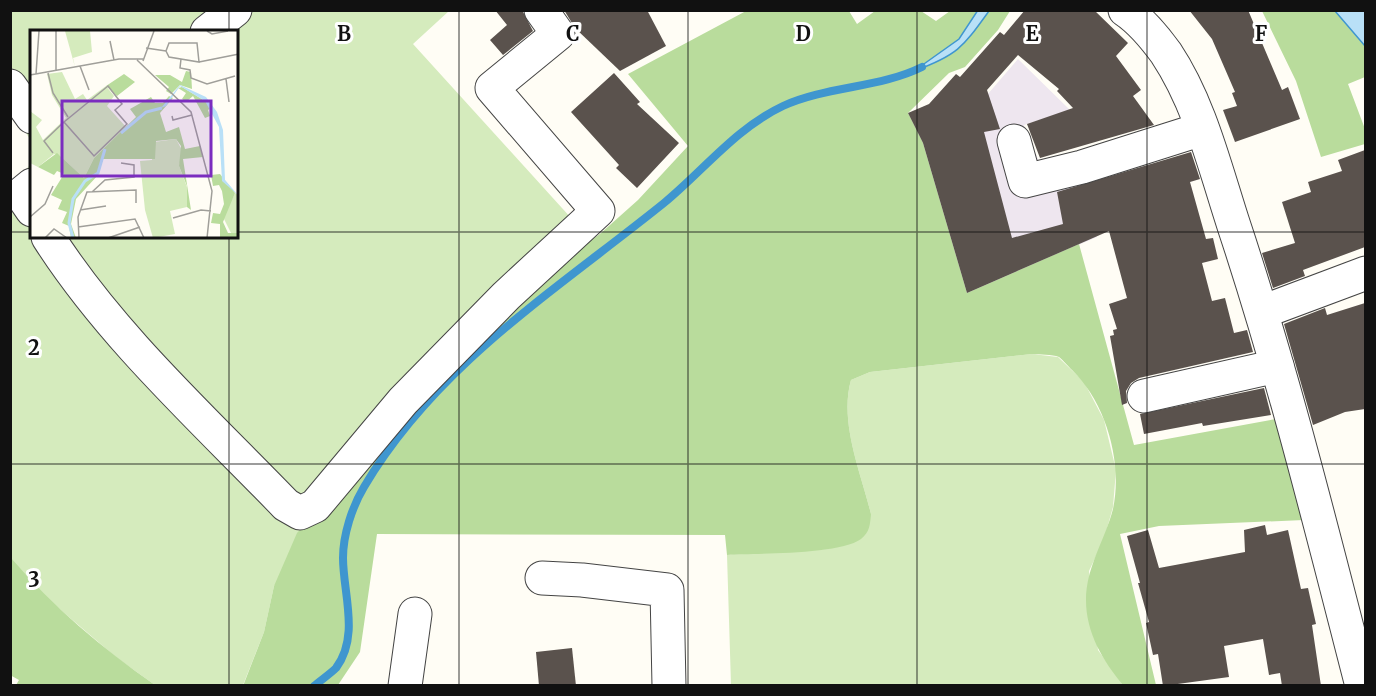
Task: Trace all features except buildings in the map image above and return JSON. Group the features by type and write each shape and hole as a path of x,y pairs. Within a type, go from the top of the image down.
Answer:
{"street":[{"path":"210,30 235,10"},
{"path":"49,238 85,288 143,357 216,434 286,505 300,513 308,510 315,506 411,393 506,296 598,212 492,88 558,34 541,10"},
{"path":"1125,10 1144,27 1166,54 1202,129 1262,312 1319,516 1362,686"},
{"path":"10,86 30,114"},
{"path":"1014,141 1025,181 1082,167 1202,129"},
{"path":"1262,312 1365,273"},
{"path":"1144,396 1277,366"},
{"path":"542,578 627,584 667,590 669,686"},
{"path":"405,686 415,614"}],"shaded area":[{"path":"1018,59 1070,110 1024,125 1038,159 1044,165 1176,152 1085,184 1097,237 967,293 923,143 950,138"}],"green space":[{"path":"11,11 449,11 413,44 591,240 521,293 274,586 264,632 243,685 155,685 117,658 42,594 10,558 11,185 30,165 30,238 238,238 238,30 30,30 30,139 11,108"},
{"path":"746,11 849,11 857,24 875,11 921,11 936,21 950,11 1010,11 998,30 965,67 949,73 908,113 923,143 967,293 1079,244 1134,445 1276,419 1304,520 1159,526 1120,534 1156,685 1123,685 1097,646 1087,612 1089,576 1113,509 1116,472 1103,416 1084,384 1059,357 1032,354 870,372 851,380 848,396 849,430 871,514 868,531 861,539 850,544 817,551 727,555 725,535 377,534 360,652 338,685 243,686 264,632 274,586 297,533 521,293 601,233 638,200 688,146 628,74"},
{"path":"1262,11 1335,11 1365,46 1365,77 1348,84 1365,129 1365,144 1321,157 1296,81"},
{"path":"1032,354 1058,357 1084,382 1104,420 1116,470 1113,507 1104,539 1089,571 1098,650 1123,685 731,685 727,555 829,549 871,514 849,430 848,396 851,380 870,372"},
{"path":"11,558 79,626 155,685 16,685 19,680 10,675"}],"water":[{"path":"978,10 989,11 965,42 941,60 914,71 959,39"},
{"path":"1335,11 1365,11 1365,46"}],"waterway":[{"path":"314,686 336,668 347,642 349,628 343,549 346,531 356,503 393,443 426,403 462,366 500,332 664,203 735,138 766,115 800,99 889,79 922,67"}]}
